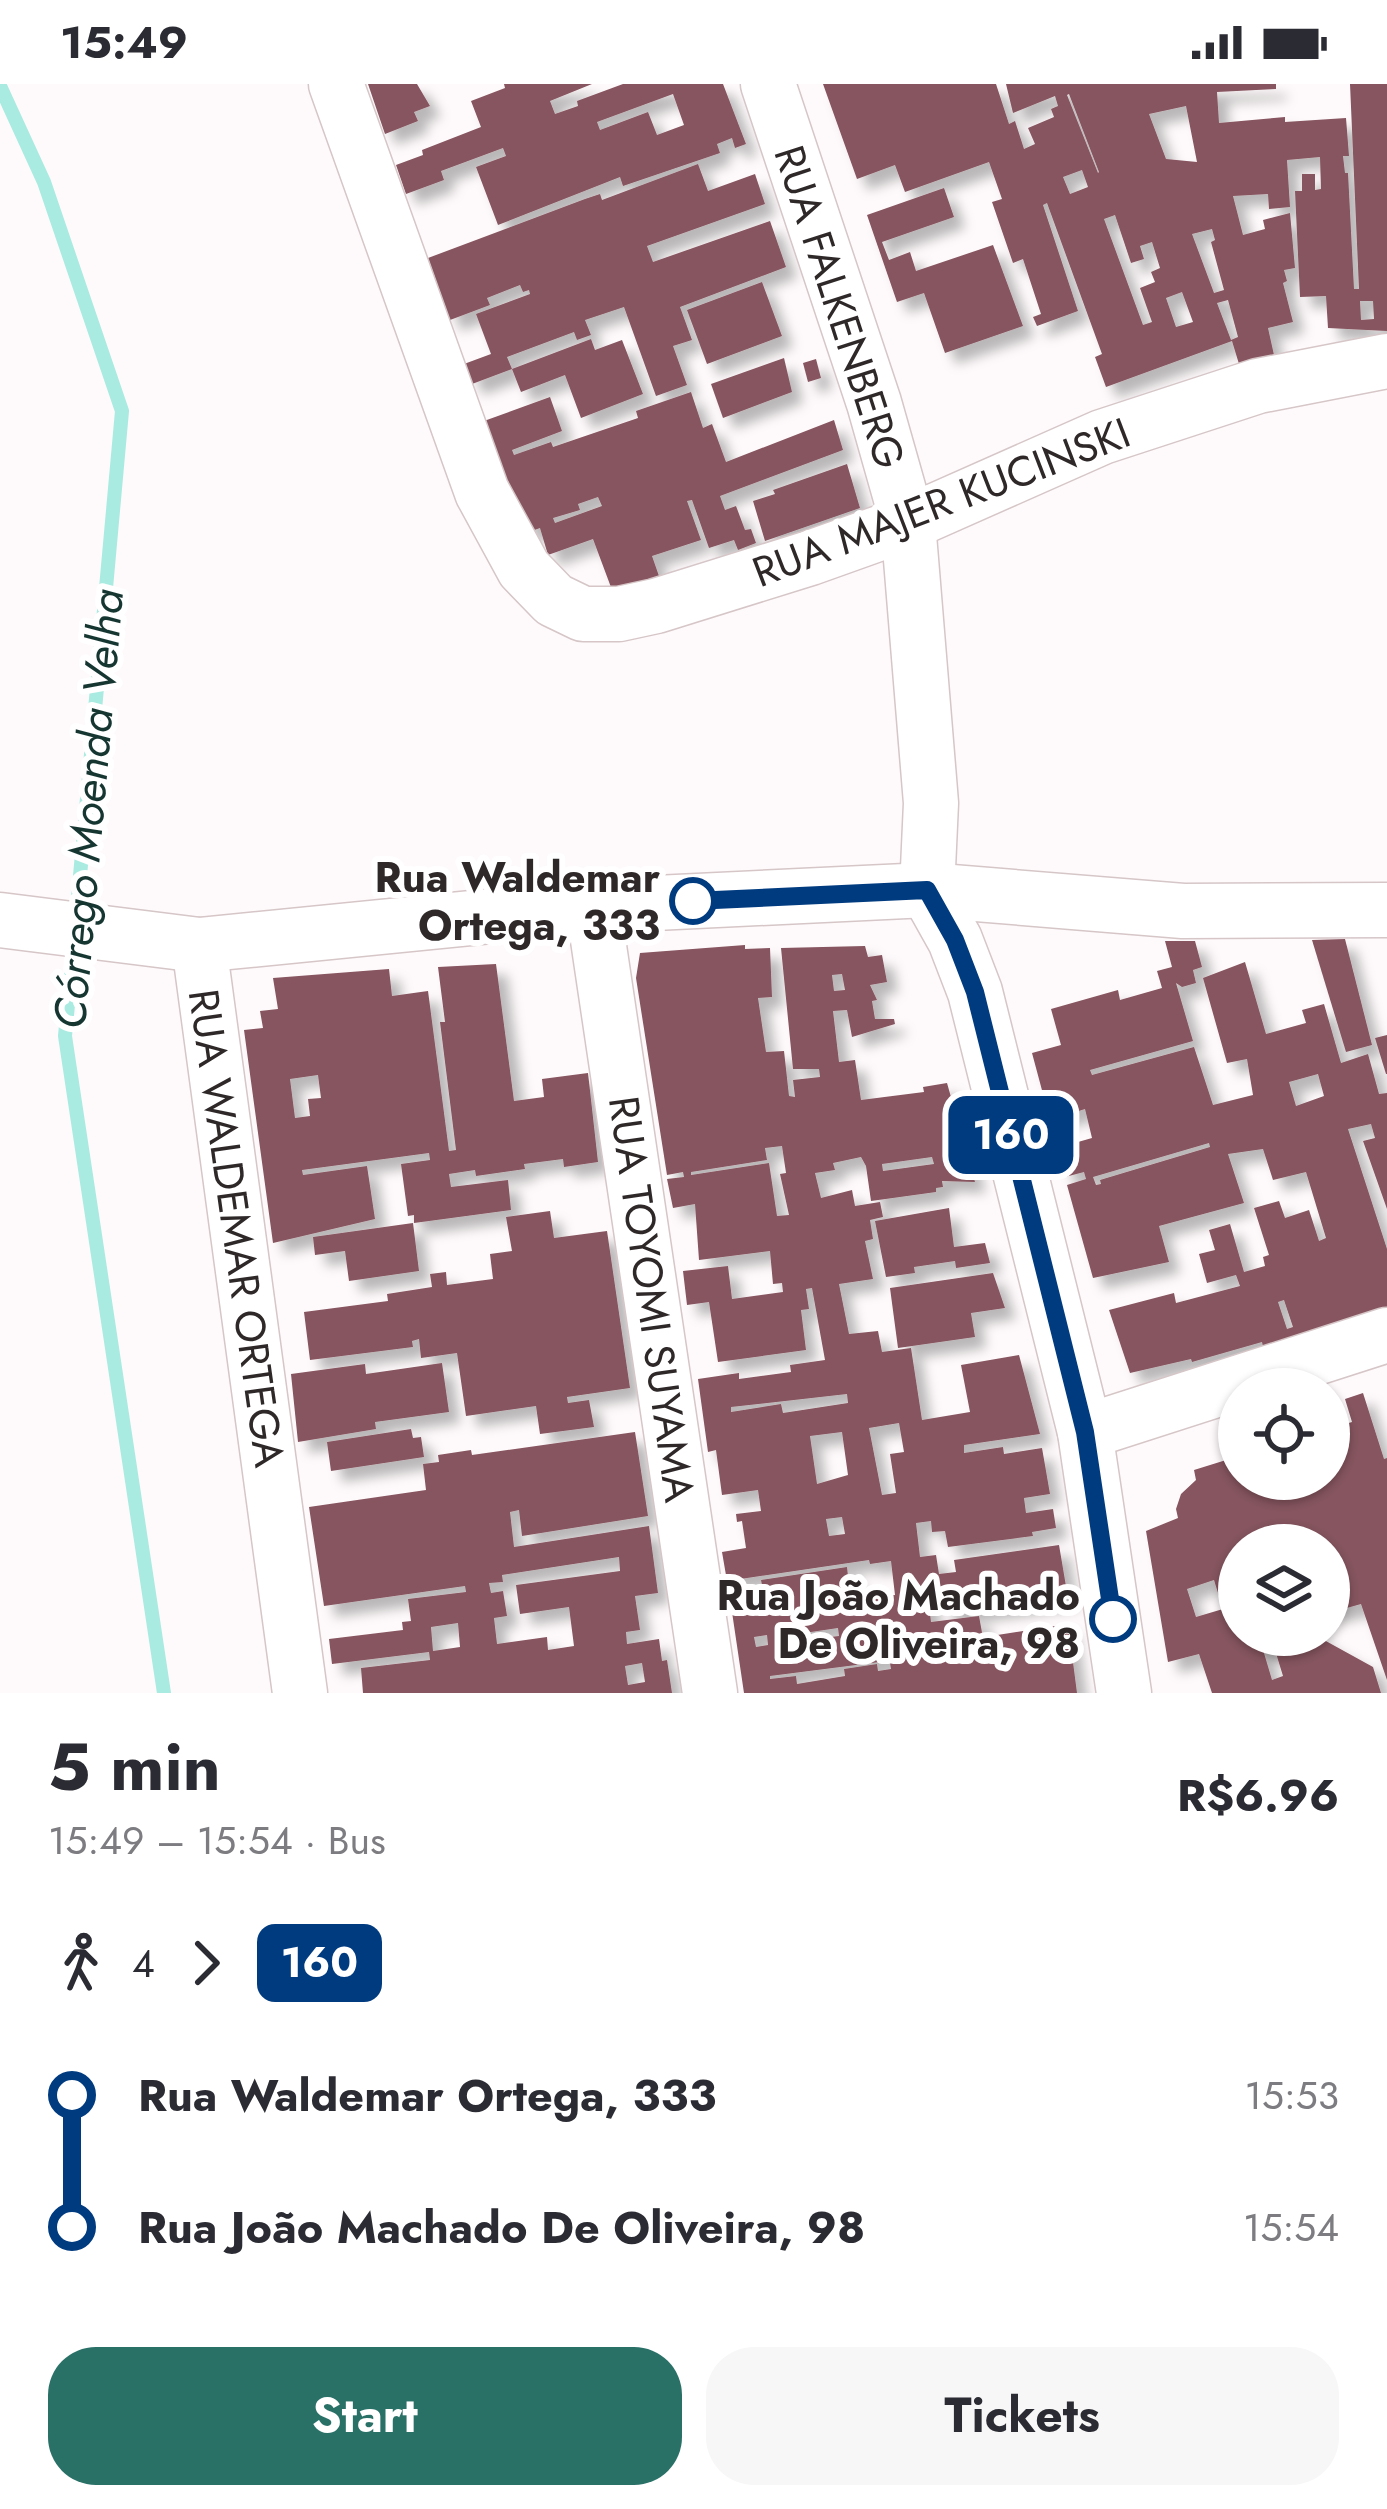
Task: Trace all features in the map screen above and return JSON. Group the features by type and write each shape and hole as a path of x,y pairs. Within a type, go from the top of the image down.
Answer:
{"street":[{"name":"RUA MAJER KUCINSKI","path":"336,84 482,492 524,569 554,600 583,614 619,614 656,606 908,523 1102,437 1258,386 1387,361"},
{"name":"RUA FALKENBERG","path":"768,84 861,362 908,523 931,803 927,890"},
{"name":"RUA WALDEMAR ORTEGA","path":"300,1693 174,942 593,906 927,890 1184,911 1387,910"},
{"path":"927,890 955,940 975,992 1085,1432 1124,1693"},
{"name":"RUA TOYOMI SUYAMA","path":"593,906 710,1693"},
{"path":"1,921 174,942"},
{"path":"1085,1432 1387,1335"}],"building":[{"path":"368,84 417,84 430,106 414,112 418,121 385,134"},
{"path":"504,84 592,84 550,101 555,114 623,84 723,84 746,144 735,148 732,138 717,144 720,153 623,186 620,177 498,225 476,167 506,156 503,148 441,171 444,180 406,194 396,165 481,127 471,101 505,88","holes":["673,94 684,125 657,135 648,112 600,130 597,122"]},
{"path":"823,84 996,84 1009,124 1015,121 1024,149 1035,144 1028,128 1054,117 1051,109 1058,106 1055,96 1013,113 1006,84 1276,84 1276,89 1217,92 1219,123 1346,118 1349,156 1343,156 1354,289 1359,289 1350,84 1387,84 1387,331 1328,328 1326,296 1300,297 1295,191 1302,191 1302,174 1315,174 1315,190 1321,189 1320,157 1287,160 1290,207 1269,209 1268,194 1233,196 1243,235 1265,229 1263,220 1290,213 1295,268 1284,270 1287,281 1283,283 1293,322 1268,328 1274,355 1239,364 1232,341 1106,387 1095,357 1102,354 1047,203 1043,205 1078,311 1037,326 1033,317 1041,314 1023,259 1013,263 992,202 1002,199 989,162 905,192 895,165 857,179","holes":["1069,94 1099,172 1067,95","1186,106 1197,162 1166,159 1149,114","1082,170 1088,187 1070,194 1063,177","1115,215 1131,263 1144,259 1140,246 1152,242 1160,268 1151,272 1155,282 1140,288 1152,322 1143,325 1104,219","1212,229 1224,290 1214,293 1192,234","1182,292 1193,322 1176,327 1166,298","1228,300 1238,337 1231,340 1217,303","1360,301 1373,301 1374,319 1361,320"]},
{"path":"698,164 708,191 755,174 765,204 647,246 653,262 770,221 786,267 680,307 692,340 673,346 687,385 656,396 624,307 585,320 591,335 577,340 574,332 507,357 512,369 472,384 464,364 491,354 476,314 530,294 529,290 523,292 520,285 487,298 490,305 450,320 428,258 585,199 600,194 602,200"},
{"path":"944,188 954,217 882,242 889,260 910,252 916,271 993,245 1023,326 945,353 924,293 897,302 867,215"},
{"path":"762,282 782,336 707,364 687,310"},
{"path":"591,339 595,350 622,340 643,394 581,418 565,375 521,392 512,369"},
{"path":"784,358 792,392 723,418 711,384"},
{"path":"816,359 821,378 808,382 803,363"},
{"path":"691,392 703,428 712,424 726,462 834,420 843,450 720,496 725,510 736,506 756,543 738,550 734,540 709,548 692,500 687,501 701,540 652,556 660,579 615,598 593,539 548,555 540,528 526,533 484,421 550,397 562,431 512,450 514,455 638,418 636,411","holes":["598,497 602,506 555,523 553,518 580,510 578,504"]},
{"path":"847,464 860,508 765,541 753,501"},
{"path":"1345,939 1372,1045 1346,1052 1312,940"},
{"path":"1165,941 1195,941 1202,967 1193,970 1196,983 1182,987 1176,983 1193,1041 1090,1070 1092,1075 1194,1047 1213,1105 1253,1095 1247,1059 1227,1063 1203,978 1245,962 1266,1034 1306,1023 1302,1010 1324,1004 1341,1063 1368,1054 1379,1094 1387,1093 1387,1209 1363,1141 1375,1138 1371,1124 1348,1129 1387,1249 1387,1313 1264,1351 1262,1342 1130,1373 1109,1310 1174,1293 1176,1303 1240,1286 1236,1275 1207,1283 1199,1254 1215,1250 1209,1230 1230,1224 1244,1272 1265,1266 1263,1257 1269,1255 1254,1208 1279,1201 1285,1218 1309,1210 1319,1241 1326,1238 1306,1172 1273,1180 1263,1149 1228,1154 1244,1203 1159,1226 1169,1262 1093,1278 1067,1185 1086,1179 1084,1172 1065,1177 1057,1148 1092,1138 1085,1109 1050,1120 1032,1053 1061,1045 1051,1009 1118,990 1120,1000 1162,988 1157,971 1172,967","holes":["1318,1074 1324,1096 1296,1106 1289,1082","1209,1143 1210,1147 1100,1180 1101,1184 1096,1185 1093,1177","1284,1300 1293,1327 1287,1329 1278,1302"]},
{"path":"745,945 745,949 770,948 772,997 758,998 766,1052 784,1051 789,1096 795,1097 793,1080 820,1077 819,1069 793,1069 781,948 865,946 868,957 882,955 887,982 870,985 877,1000 872,1001 875,1019 894,1019 895,1024 852,1037 847,1010 833,1011 839,1062 855,1060 861,1100 924,1092 923,1087 947,1083 975,1182 942,1181 943,1187 936,1192 871,1201 861,1157 833,1163 835,1170 815,1173 821,1198 852,1190 855,1206 880,1202 883,1217 870,1220 873,1239 865,1241 873,1279 839,1284 849,1334 878,1331 882,1352 911,1348 922,1420 970,1412 961,1365 1019,1355 1040,1434 964,1445 964,1453 1042,1448 1050,1494 1024,1498 1026,1513 1053,1509 1056,1528 1032,1532 1033,1536 948,1547 945,1531 932,1532 931,1521 916,1523 920,1557 936,1555 939,1574 956,1572 954,1560 1059,1545 1068,1598 944,1615 939,1578 926,1581 931,1622 979,1616 985,1649 992,1648 991,1636 1068,1624 1077,1693 744,1693 728,1585 738,1584 740,1593 763,1590 761,1580 847,1567 848,1576 855,1576 858,1600 895,1595 891,1561 870,1564 869,1560 727,1581 722,1552 746,1548 742,1521 737,1522 736,1514 761,1511 758,1490 722,1495 716,1450 708,1452 698,1379 791,1372 790,1365 825,1360 812,1288 806,1289 809,1309 801,1310 806,1350 718,1362 709,1302 687,1305 683,1271 728,1266 732,1299 783,1292 782,1283 773,1284 770,1251 699,1260 695,1204 673,1208 667,1179 684,1177 683,1172 667,1175 636,978 640,953","holes":["842,974 845,990 834,991 832,975","782,1146 786,1173 780,1174 789,1215 777,1216 769,1163 691,1175 767,1160 765,1148","932,1157 934,1164 883,1171 882,1164","847,1394 848,1403 783,1413 781,1404 731,1412 731,1407","899,1423 904,1452 890,1454 896,1493 882,1495 869,1428","842,1432 848,1475 817,1484 810,1436","842,1517 845,1534 829,1536 826,1519","838,1628 839,1636 805,1640 804,1633","767,1635 768,1645 756,1647 754,1637","903,1659 890,1663 891,1669 878,1671 877,1664 844,1669 845,1676 797,1684 796,1676 770,1679"]},
{"path":"496,964 514,1101 544,1097 542,1079 588,1073 598,1162 564,1167 563,1159 476,1176 475,1170 449,1174 451,1187 508,1180 511,1210 414,1223 414,1215 408,1216 401,1164 430,1160 429,1153 302,1170 303,1175 367,1166 375,1219 273,1243 244,1030 263,1028 260,1011 278,1009 273,978 389,969 392,996 428,991 449,1151 456,1150 438,967","holes":["318,1075 321,1098 308,1099 310,1116 295,1118 290,1079"]},
{"path":"1387,1035 1387,1074 1386,1074 1375,1038"},
{"path":"949,1208 954,1247 985,1243 990,1263 956,1268 955,1261 886,1277 875,1221"},
{"path":"550,1211 554,1238 607,1231 630,1388 567,1397 568,1403 589,1400 594,1427 540,1434 536,1406 466,1416 457,1353 421,1358 419,1339 412,1341 413,1347 310,1360 304,1312 388,1301 387,1294 432,1287 430,1274 446,1272 447,1285 493,1279 490,1254 512,1251 506,1217"},
{"path":"413,1223 419,1271 349,1281 345,1251 315,1255 313,1237"},
{"path":"993,1273 1005,1308 971,1313 975,1337 898,1348 890,1288"},
{"path":"442,1363 449,1412 375,1422 376,1429 298,1442 291,1374 365,1364 366,1374"},
{"path":"1363,1393 1387,1458 1387,1680 1361,1604 1350,1607 1350,1524 1218,1524 1218,1593 1214,1580 1187,1589 1196,1617 1218,1610 1218,1656 1265,1656 1272,1680 1283,1676 1277,1656 1350,1654 1373,1667 1381,1693 1212,1693 1199,1654 1168,1662 1146,1531 1178,1518 1181,1494 1196,1480 1194,1470 1218,1463 1218,1500 1350,1500 1350,1397"},
{"path":"411,1429 413,1438 421,1437 424,1457 331,1471 327,1442"},
{"path":"635,1432 648,1516 522,1536 519,1510 510,1512 514,1547 649,1526 658,1593 635,1596 640,1630 626,1632 627,1644 659,1639 672,1693 363,1693 361,1668 430,1660 429,1652 332,1664 329,1639 403,1630 402,1622 411,1621 408,1599 466,1592 465,1586 324,1606 309,1507 426,1490 423,1464 439,1462 438,1455 471,1450 472,1455","holes":["619,1557 620,1571 516,1585 520,1614 569,1607 574,1646 548,1650 547,1637 497,1644 494,1618 507,1616 503,1591 491,1593 489,1583 503,1582 502,1575","458,1623 460,1647 433,1651 431,1627","642,1663 645,1682 628,1685 625,1666"]}],"waterway":[{"name":"Córrego Moenda Velha","path":"0,86 44,182 122,411 76,920"},
{"name":"Córrego Moenda Velha","path":"74,942 65,1036 164,1693"}],"bus line":[{"name":"160","path":"693,901 927,890 955,940 975,992 1085,1432 1113,1619"}],"place":[{"name":"Rua Waldemar Ortega, 333","path":"693,901"},
{"name":"Rua João Machado De Oliveira, 98","path":"1113,1619"}]}
